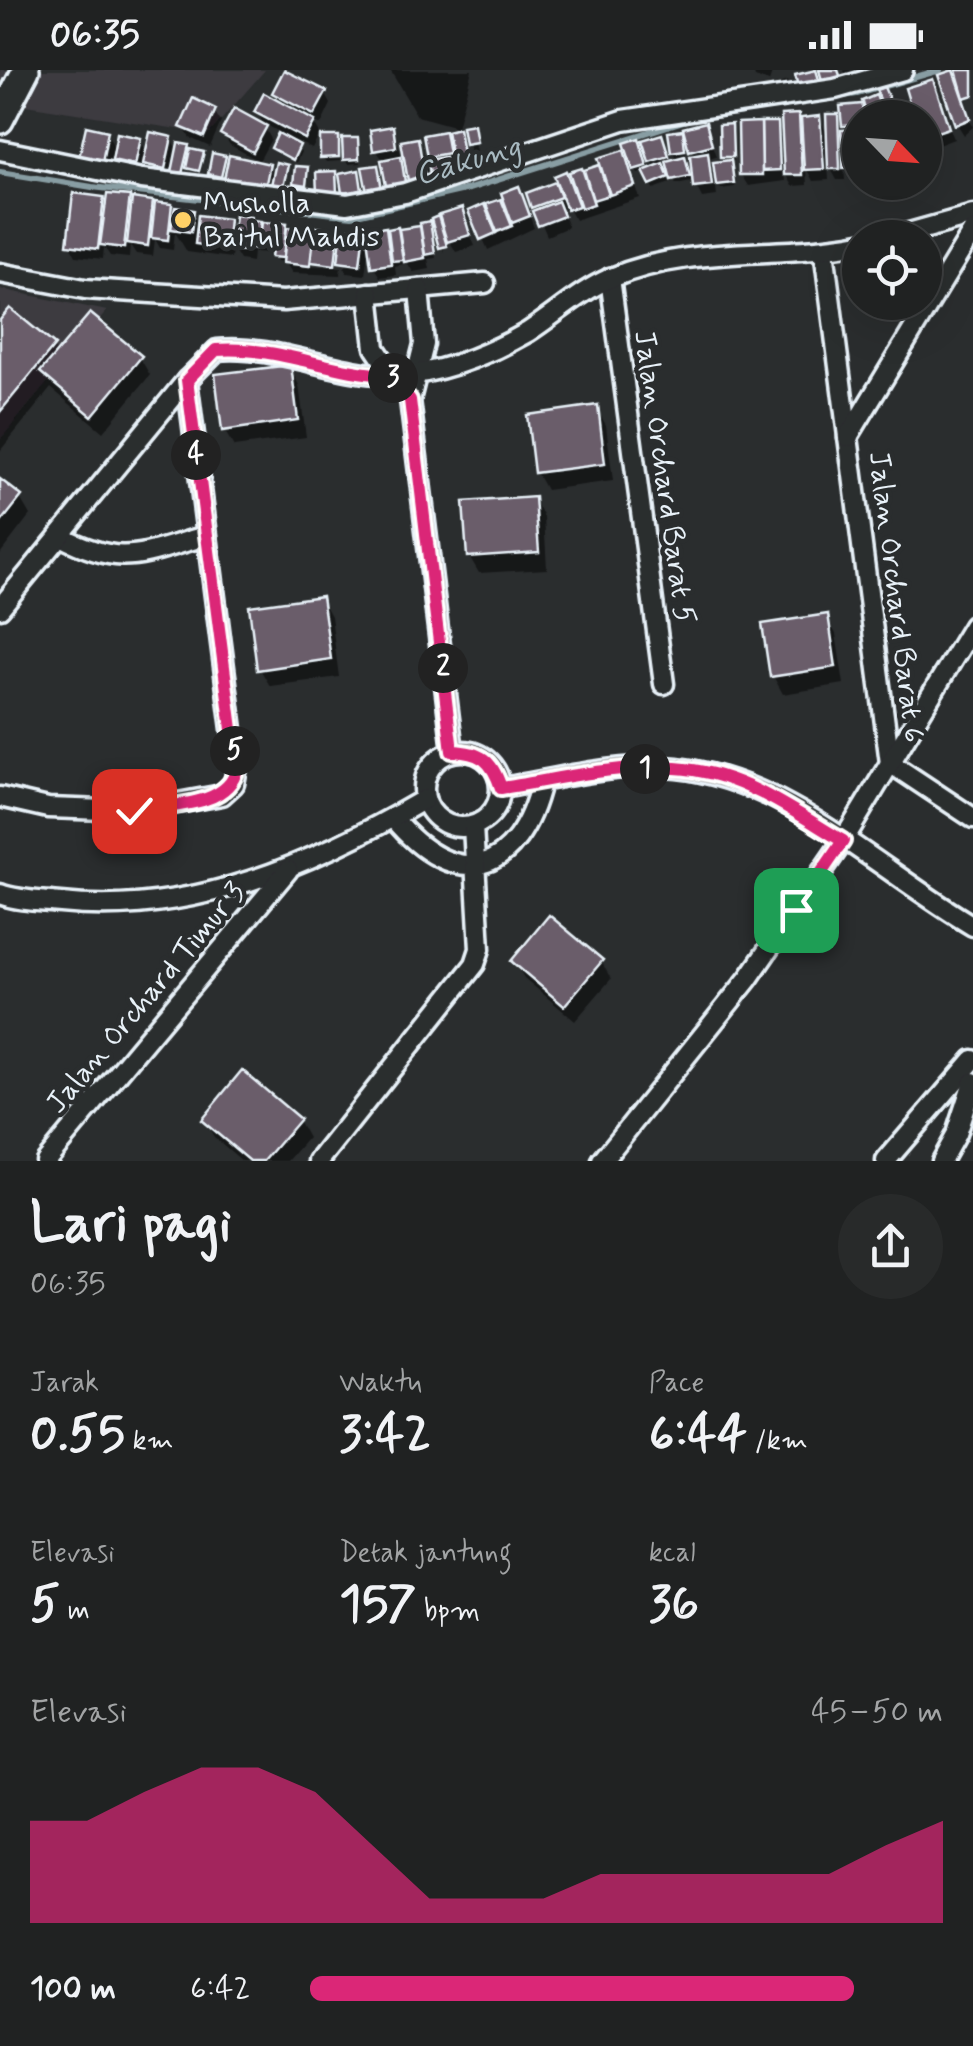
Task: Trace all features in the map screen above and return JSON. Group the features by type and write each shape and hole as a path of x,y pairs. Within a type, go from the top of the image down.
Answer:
{"main road":[{"path":"1,118 26,70"}],"street":[{"path":"0,150 142,179 347,204 405,193 623,120 835,89 903,70"},
{"path":"942,224 973,216"},
{"name":"Jalan Orchard Barat 6","path":"848,437 973,231"},
{"path":"0,608 204,359 226,349 257,350 365,374 416,374 476,357 528,332 610,278 665,260 716,252 842,247"},
{"name":"Jalan Orchard Barat 6","path":"824,250 885,771"},
{"path":"0,273 84,288 283,301 484,283"},
{"name":"Jalan Orchard Barat 5","path":"610,278 664,684"},
{"path":"420,289 424,344 410,400 452,751"},
{"path":"369,293 376,348 410,400"},
{"path":"0,797 48,808 134,811 222,795 234,784 237,768 187,380"},
{"path":"60,536 98,556 124,558 206,536"},
{"path":"602,1161 748,979 847,834 973,626"},
{"path":"452,751 476,752 494,766 501,788 498,804 488,818 473,826 453,826 435,816 425,799 425,779 435,761 452,751"},
{"path":"501,788 615,770 674,768 726,777 847,834 973,926"},
{"path":"885,771 973,818"},
{"path":"394,818 428,854 451,864 477,866 516,843 532,817 541,782"},
{"path":"2,899 88,906 156,905 288,870 425,799"},
{"path":"319,1161 475,964 480,948 473,826"},
{"name":"Jalan Orchard Timur 3","path":"45,1161 288,870"},
{"path":"886,1161 973,1060"},
{"path":"942,1161 956,1134 973,1082"}],"shaded area":[{"path":"0,70 265,70 209,134 0,101"},
{"path":"0,289 107,311 0,440"}],"building":[{"path":"284,70 327,91 314,115 272,93"},
{"path":"816,70 820,83 799,90 795,75"},
{"path":"819,70 838,70 841,78 823,84"},
{"path":"953,70 970,119 955,125 938,75"},
{"path":"956,70 973,70 973,95 964,98"},
{"path":"933,79 940,100 909,100 905,88"},
{"path":"884,87 890,100 880,100 876,90"},
{"path":"264,93 315,121 305,139 254,112"},
{"path":"193,98 216,109 204,137 180,127"},
{"path":"942,107 949,128 942,130"},
{"path":"234,108 267,126 253,152 220,134"},
{"path":"799,114 802,175 784,175 781,115"},
{"path":"826,114 838,114 840,169 828,169"},
{"path":"820,116 824,169 804,170 801,118"},
{"path":"706,122 712,145 689,151 683,128"},
{"path":"761,122 778,122 780,170 762,171"},
{"path":"761,122 762,175 739,175 738,123"},
{"path":"474,124 477,142 465,144 462,126"},
{"path":"732,124 733,157 720,157 719,125"},
{"path":"86,126 108,131 102,162 79,157"},
{"path":"393,126 396,147 373,151 370,130"},
{"path":"459,128 464,161 453,164 447,131"},
{"path":"683,130 685,150 671,152 668,132"},
{"path":"445,131 449,153 427,157 423,135"},
{"path":"150,132 172,137 165,169 143,164"},
{"path":"117,133 141,138 135,165 112,160"},
{"path":"278,133 300,145 293,160 271,148"},
{"path":"662,134 669,156 649,162 642,140"},
{"path":"320,136 339,136 339,157 320,158"},
{"path":"342,138 358,138 359,159 343,160"},
{"path":"418,138 425,178 408,181 401,141"},
{"path":"639,138 647,166 633,170 624,143"},
{"path":"178,143 189,145 182,174 172,172"},
{"path":"190,149 204,152 199,171 186,168"},
{"path":"624,150 635,186 610,195 598,158"},
{"path":"708,152 712,185 693,187 690,155"},
{"path":"212,153 226,156 221,177 208,174"},
{"path":"229,155 270,164 265,188 224,179"},
{"path":"401,156 406,188 387,191 381,160"},
{"path":"685,156 690,176 671,180 666,161"},
{"path":"445,157 448,172 430,175 428,160"},
{"path":"731,160 734,183 716,185 713,162"},
{"path":"276,162 288,165 283,187 271,185"},
{"path":"663,163 669,177 650,185 643,171"},
{"path":"378,165 382,190 367,193 362,167"},
{"path":"599,165 609,195 593,200 584,170"},
{"path":"295,166 308,167 306,186 293,184"},
{"path":"582,168 594,204 581,208 569,172"},
{"path":"359,170 362,190 342,193 339,174"},
{"path":"336,171 337,193 317,193 316,172"},
{"path":"566,171 579,206 567,210 554,176"},
{"path":"555,182 561,197 531,208 526,193"},
{"path":"519,186 530,216 512,223 501,193"},
{"path":"73,193 104,197 98,249 67,245"},
{"path":"107,194 130,196 124,248 100,245"},
{"path":"132,198 153,201 148,246 127,243"},
{"path":"501,199 512,226 497,232 486,204"},
{"path":"558,201 564,216 538,226 532,211"},
{"path":"155,202 172,204 168,240 151,238"},
{"path":"484,204 496,233 480,240 468,211"},
{"name":"Musholla Baitul Mahdis","path":"175,207 194,210 191,232 171,229"},
{"path":"462,208 470,235 447,242 439,215"},
{"path":"235,214 251,216 246,251 231,250"},
{"path":"198,215 229,219 226,248 195,244"},
{"path":"438,216 447,246 439,248 431,219"},
{"path":"252,220 261,221 258,249 248,248"},
{"path":"430,221 435,253 425,255 420,223"},
{"path":"262,222 274,223 271,248 259,247"},
{"path":"276,222 287,223 283,258 271,257"},
{"path":"420,226 425,258 404,262 399,229"},
{"path":"287,227 314,230 310,266 283,263"},
{"path":"315,227 339,230 335,265 311,262"},
{"path":"386,227 391,264 371,267 366,230"},
{"path":"398,227 403,260 392,261 388,229"},
{"path":"342,228 364,230 360,265 338,262"},
{"path":"10,308 55,345 0,412 0,320"},
{"path":"90,313 142,356 92,416 40,372"},
{"path":"291,365 298,420 222,431 215,374"},
{"path":"598,405 605,464 534,473 527,415"},
{"path":"0,479 22,496 0,524"},
{"path":"535,497 539,552 467,557 463,502"},
{"path":"322,596 331,659 257,670 249,606"},
{"path":"828,614 836,667 770,677 762,624"},
{"path":"549,915 603,960 564,1006 511,961"},
{"path":"242,1070 300,1119 264,1161 250,1161 201,1120"}],"waterway":[{"name":"Cakung","path":"738,111 857,94 940,70"},
{"name":"Cakung","path":"0,172 92,187 352,216 469,189 696,117"}],"place":[{"name":"Musholla Baitul Mahdis","path":"183,220"}],"route":[{"path":"134,811 222,795 234,784 237,768 187,380 216,350 257,350 365,374 391,375 410,400 452,751 476,752 494,766 501,788 615,770 674,768 726,777 768,796 843,841 796,910"}]}
